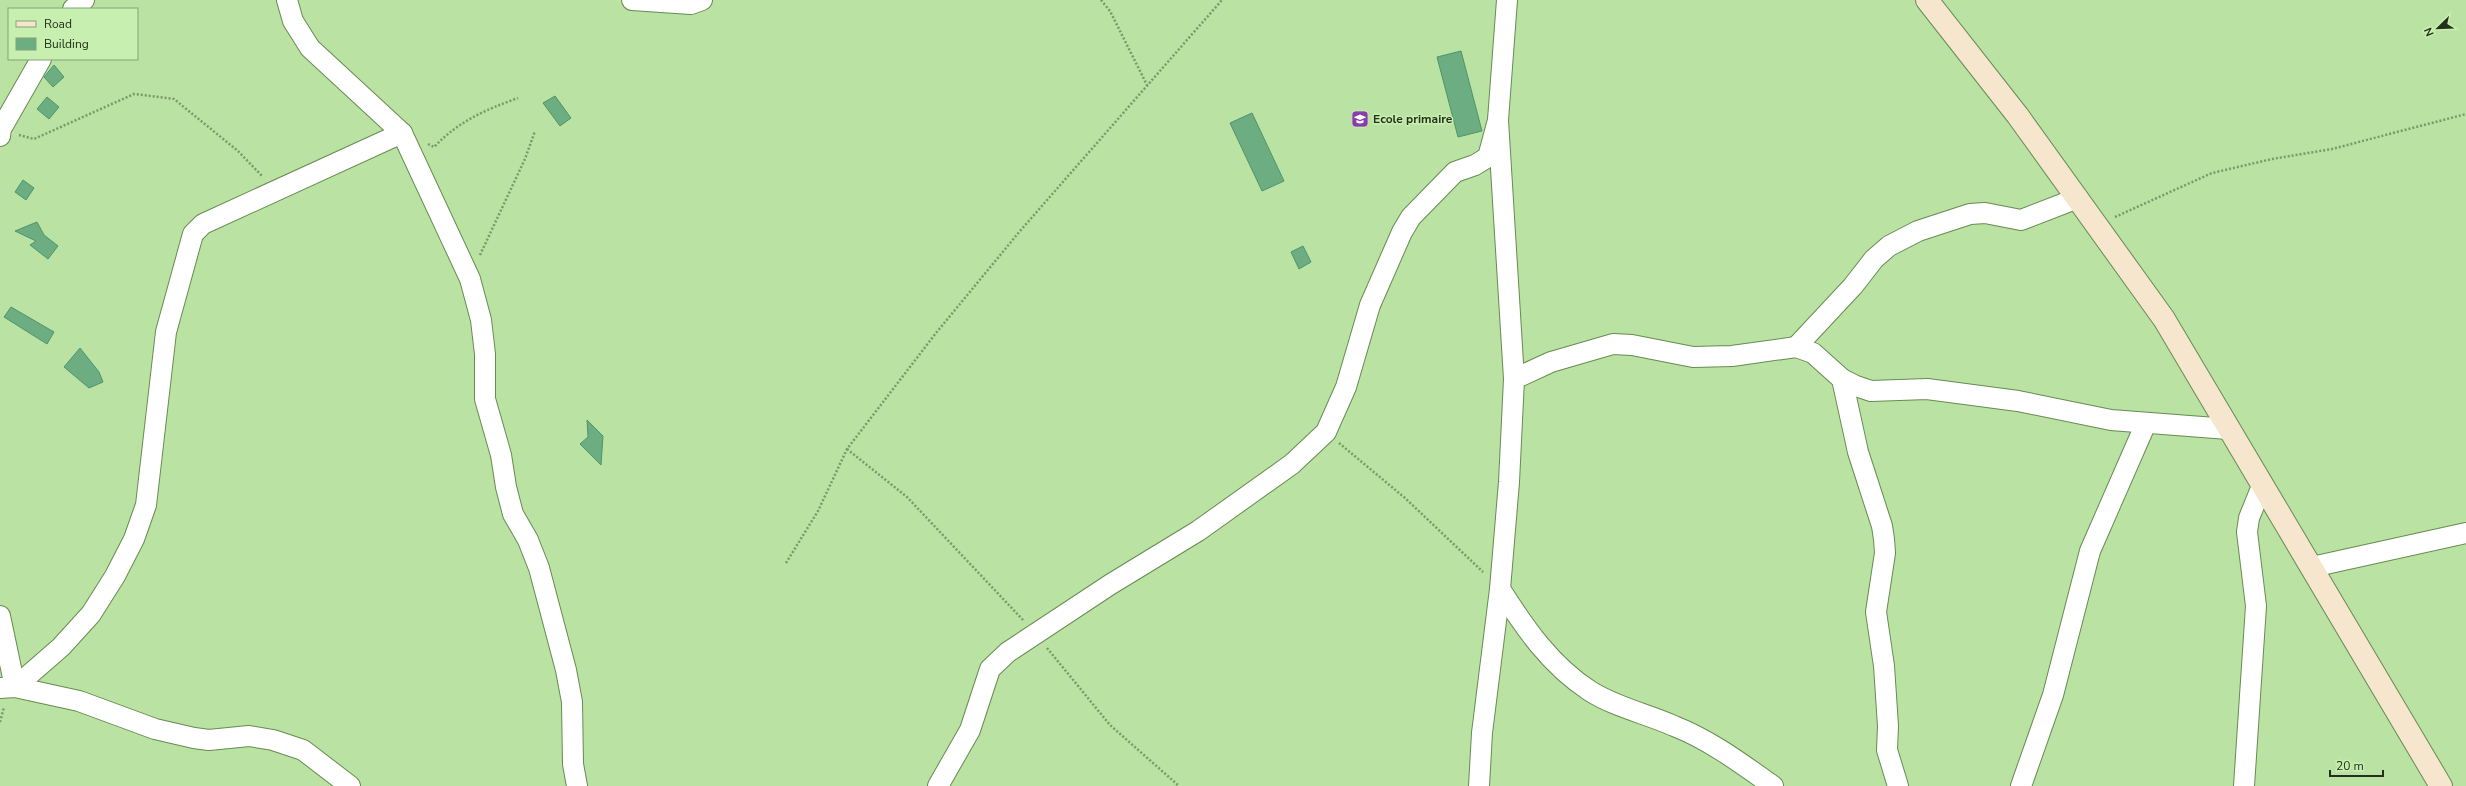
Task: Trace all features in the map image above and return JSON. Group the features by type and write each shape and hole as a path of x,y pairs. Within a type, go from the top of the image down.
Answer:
{"street":[{"path":"74,8 84,0"},
{"path":"287,0 293,21 310,48 402,133 470,279 480,320 485,354 485,399 501,455 506,487 513,514 528,540 539,568 566,670 572,702 573,764 577,786"},
{"path":"632,0 691,4 702,0"},
{"path":"1480,786 1482,733 1500,589 1509,482 1514,379 1498,120 1507,0"},
{"path":"1927,0 2018,116 2164,319 2441,786"},
{"path":"0,132 40,60"},
{"path":"938,786 970,730 990,669 1008,652 1034,633 1198,531 1292,464 1326,432 1346,387 1370,305 1402,232 1412,217 1455,172 1475,165 1488,157 1498,120"},
{"path":"7,688 61,647 91,614 115,576 134,539 146,505 166,332 193,234 202,224 276,192 402,133"},
{"path":"1796,347 1853,286 1874,259 1889,246 1918,231 1970,214 1985,213 2021,220 2034,217 2078,198"},
{"path":"1514,379 1551,362 1613,344 1632,345 1693,357 1732,356 1796,347 1813,353 1842,379 1871,391 1927,389 1963,393 2111,420 2228,429"},
{"path":"1842,379 1858,452 1882,526 1884,540 1885,553 1876,612 1886,686 1887,750 1898,786"},
{"path":"2021,786 2053,695 2090,551 2146,423"},
{"path":"2244,786 2256,606 2247,532 2250,518 2262,486"},
{"path":"2312,567 2466,533"},
{"path":"1500,589 1522,624 1544,652 1591,691 1625,707 1676,726 1734,759 1773,786"},
{"path":"0,616 7,688"},
{"path":"7,688 79,701 155,729 194,738 209,740 249,736 273,740 303,750 350,786"}],"path":[{"path":"1100,0 1110,11 1147,85"},
{"path":"786,563 818,511 847,449 940,327 1147,85 1196,32 1222,0"},
{"path":"0,132 34,139 134,94 174,99 238,150 276,192"},
{"path":"402,133 434,147 448,132 480,111 518,98"},
{"path":"2097,224 2212,173 2272,159 2332,149 2466,114"},
{"path":"470,279 525,159 535,131"},
{"path":"1326,432 1405,498 1500,589"},
{"path":"847,449 907,497 1034,633 1110,725 1179,786"}],"building":[{"path":"1461,51 1482,131 1458,137 1437,57"},
{"path":"54,65 64,77 53,87 44,77"},
{"path":"555,96 571,118 560,126 543,103"},
{"path":"47,97 59,107 49,119 37,109"},
{"path":"1252,113 1284,181 1262,191 1230,123"},
{"path":"23,180 34,188 26,200 15,192"},
{"path":"37,222 44,235 58,246 48,259 30,245 36,241 15,231"},
{"path":"1303,246 1311,262 1299,269 1291,252"},
{"path":"11,307 54,332 47,344 4,317"},
{"path":"80,348 99,372 103,382 89,388 64,367"},
{"path":"587,420 603,436 601,465 580,444 588,437"}],"place":[{"name":"Ecole primaire","path":"1360,119"}]}
